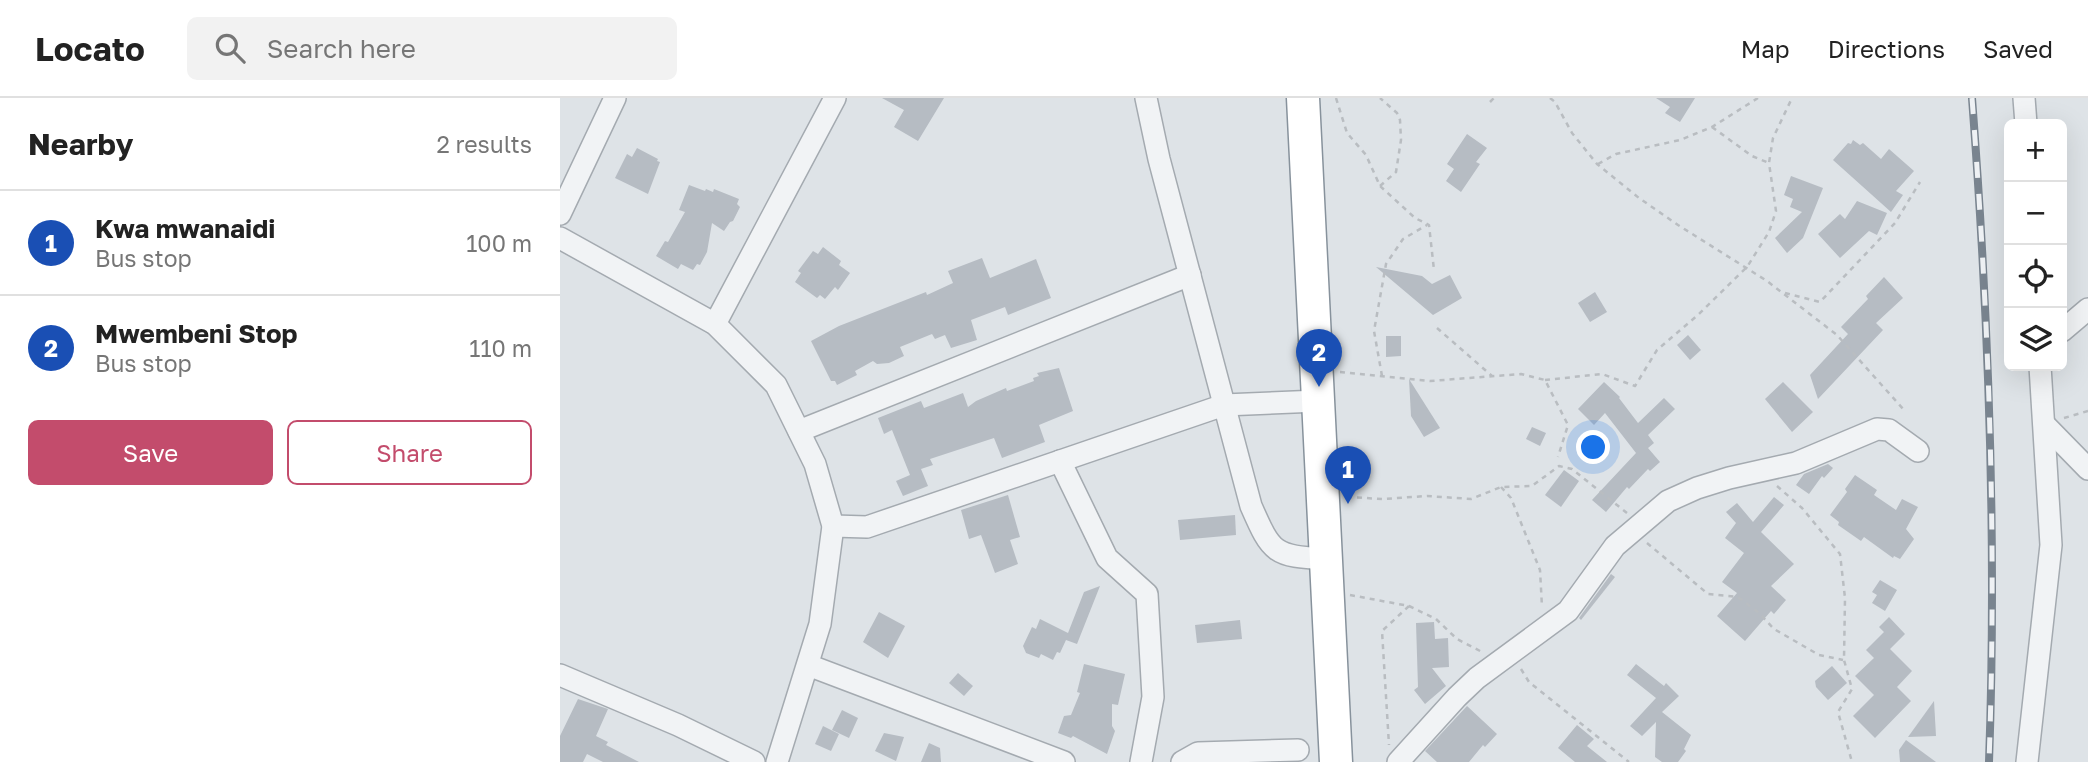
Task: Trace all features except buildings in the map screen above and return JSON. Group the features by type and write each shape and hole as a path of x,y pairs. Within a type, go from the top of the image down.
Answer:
{"highway":[{"path":"1303,98 1336,762"}],"street":[{"path":"560,214 615,98"},
{"path":"715,324 835,98"},
{"path":"1146,98 1247,495 1263,534 1272,547 1327,575"},
{"path":"2024,98 2026,119"},
{"path":"560,238 715,324 776,385 815,464 834,526 820,624 777,762"},
{"path":"799,431 1190,275"},
{"path":"2067,327 2088,309"},
{"path":"2027,762 2051,544 2040,371"},
{"path":"834,526 867,527 1224,405 1318,401"},
{"path":"2044,424 2088,469"},
{"path":"1394,755 1477,678 1568,611 1615,546 1668,501 1697,488 1762,469 1796,463 1877,429 1889,430 1919,452"},
{"path":"1060,461 1107,558 1147,594 1153,697 1141,762"},
{"path":"808,665 1064,762"},
{"path":"560,675 678,725 754,762"},
{"path":"1182,762 1198,753 1298,750"}],"path":[{"path":"1336,98 1347,133 1366,155 1380,186 1415,218 1429,225"},
{"path":"1380,98 1397,113 1401,127 1396,172 1380,186"},
{"path":"1490,102 1494,98"},
{"path":"1550,98 1555,102 1572,133 1597,164 1678,225 1783,292 1837,335 1904,410"},
{"path":"1597,164 1616,154 1680,141 1712,127 1758,98"},
{"path":"1317,369 1430,380 1521,374 1545,380 1602,374 1634,386 1657,349 1699,314 1747,267 1769,232 1776,211 1769,163 1773,138 1792,98"},
{"path":"1712,127 1752,156 1769,163"},
{"path":"1783,292 1820,302 1895,223 1920,182"},
{"path":"1382,376 1374,331 1386,264 1403,239 1429,225"},
{"path":"1429,225 1434,270"},
{"path":"1437,328 1492,376"},
{"path":"1545,380 1568,425 1558,457"},
{"path":"1323,495 1383,499 1427,496 1471,499 1501,486 1532,486 1559,466 1572,469 1627,512 1636,527 1660,552 1708,594 1738,597 1774,629 1819,655 1844,660"},
{"path":"1762,469 1780,491 1802,508 1840,554 1845,597 1844,660 1852,689 1838,712 1852,762"},
{"path":"1501,486 1511,498 1540,570 1541,631"},
{"path":"1327,575 1409,606 1436,619 1457,639 1506,657 1529,682 1629,762"},
{"path":"1394,755 1382,631 1409,606"}],"railway":[{"path":"1972,98 1990,430 1992,596 1989,762"}],"place":[{"name":"Mwembeni Stop","path":"1319,387"},
{"name":"Kwa mwanaidi","path":"1348,504"}]}
